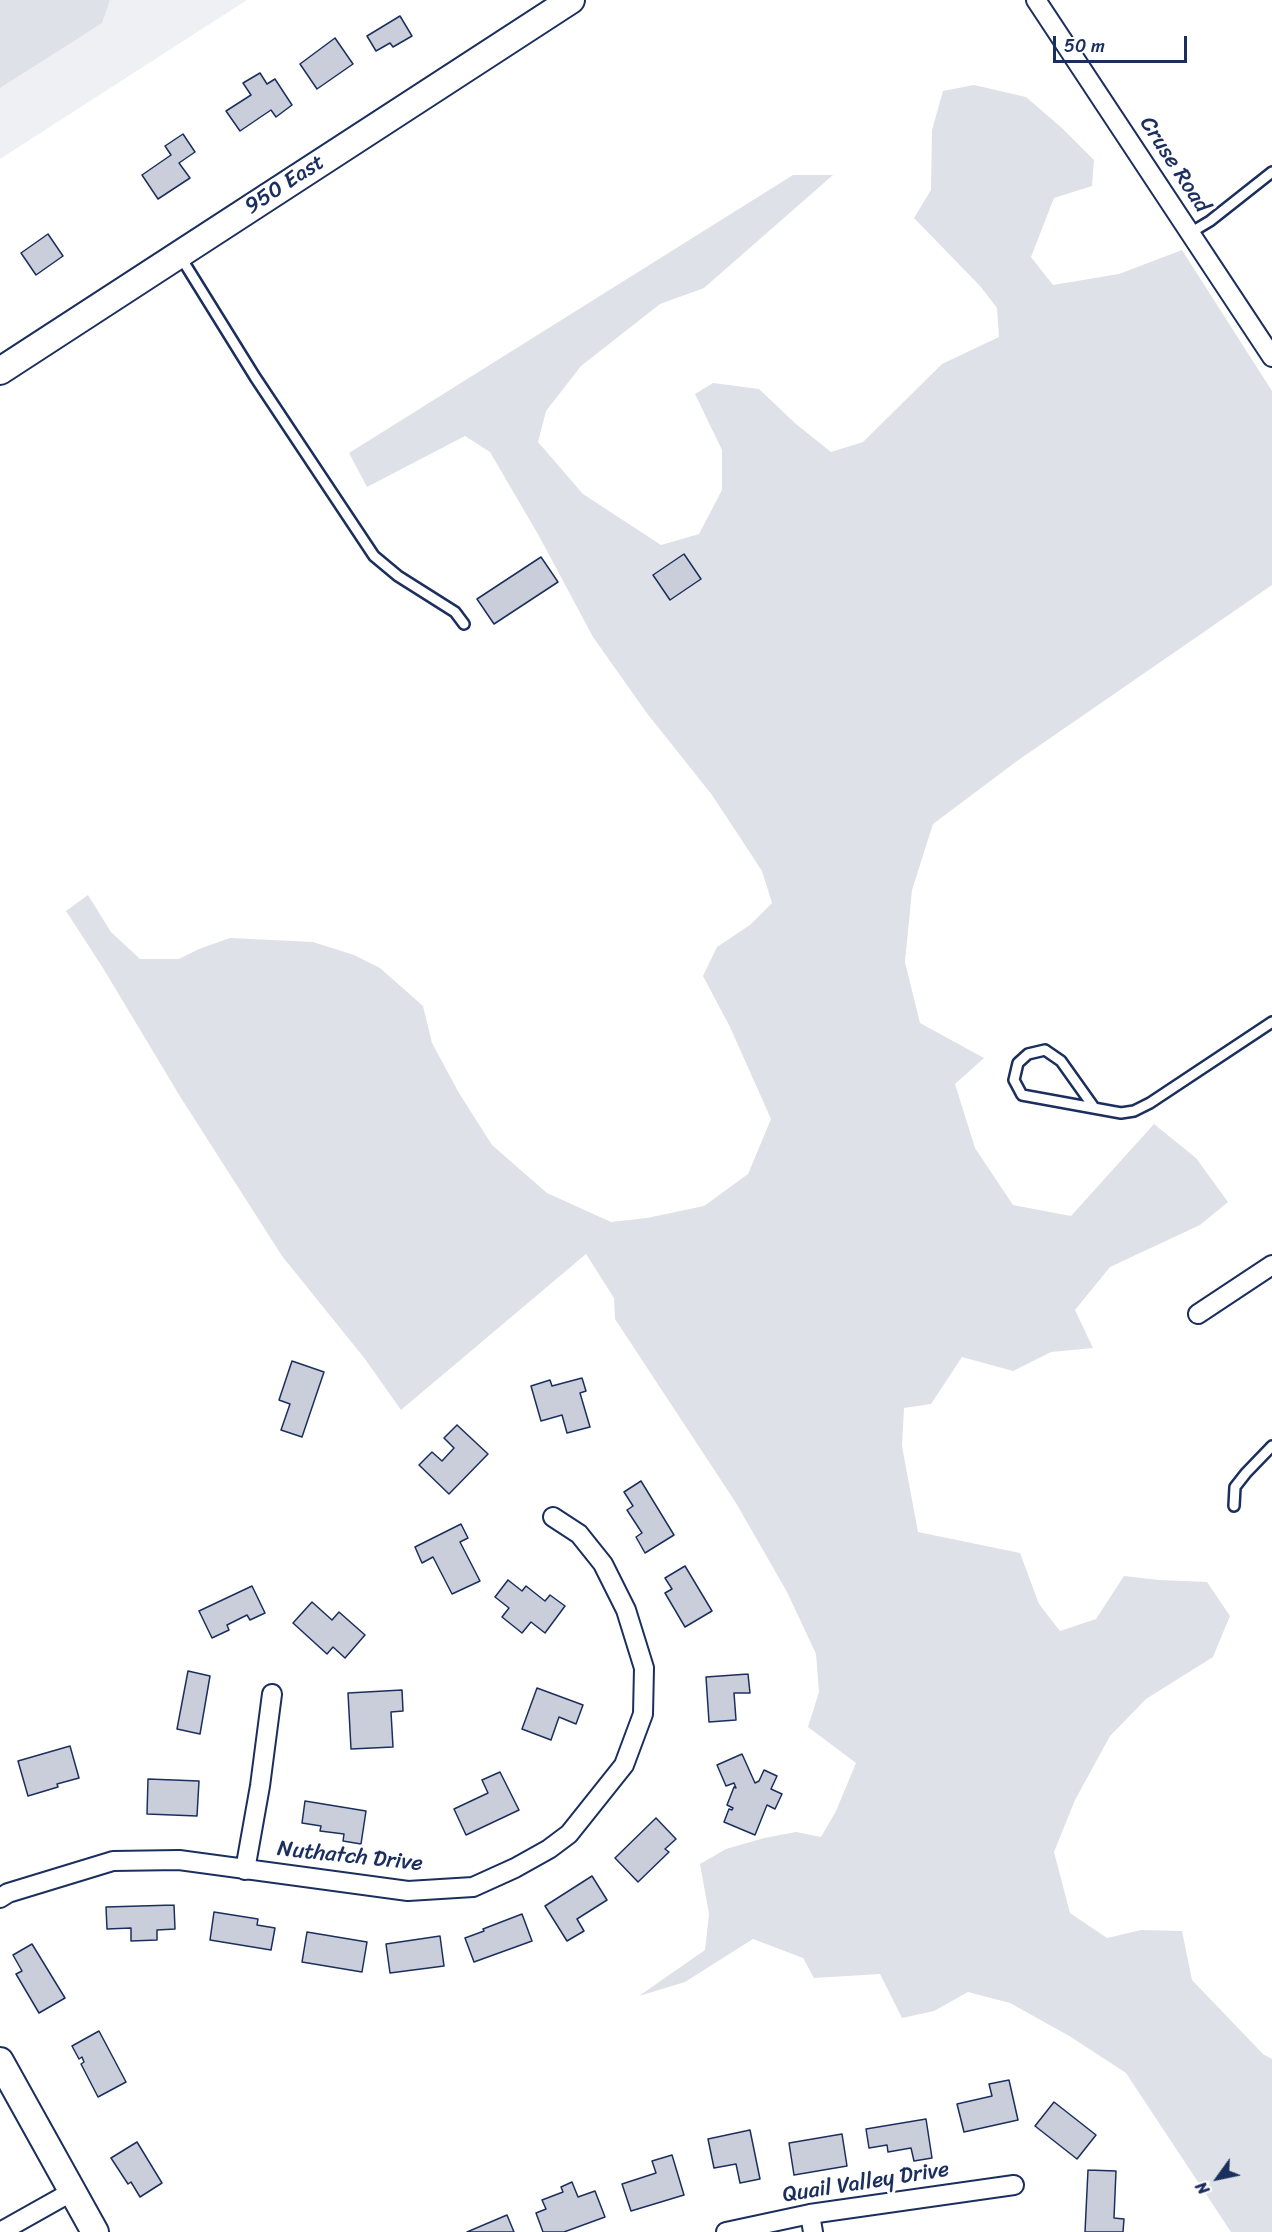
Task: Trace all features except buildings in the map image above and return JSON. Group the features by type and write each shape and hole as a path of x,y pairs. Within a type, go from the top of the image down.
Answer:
{"street":[{"name":"950 East","path":"0,371 571,0"},
{"name":"Cruse Road","path":"1036,0 1272,357"},
{"path":"1198,1314 1272,1265"},
{"name":"Nuthatch Drive","path":"0,1898 8,1893 113,1861 179,1860 408,1891 473,1887 516,1868 549,1849 569,1834 624,1765 644,1714 644,1668 626,1610 603,1564 579,1534 553,1517"},
{"path":"245,1870 260,1786 272,1694"},
{"path":"0,2061 95,2232"},
{"name":"Quail Valley Drive","path":"726,2232 810,2214 1014,2185"},
{"path":"0,2232 73,2191"},
{"path":"810,2214 813,2232"}],"lane":[{"path":"1190,233 1210,221 1272,172"},
{"path":"179,254 255,377 374,556 398,576 455,612 464,624"},
{"path":"1093,1106 1061,1060 1045,1050 1028,1054 1018,1063 1014,1080 1022,1095 1093,1106 1121,1113 1134,1111 1150,1103 1272,1022"},
{"path":"1234,1506 1236,1487 1272,1446"}],"shaded area":[{"path":"0,0 247,0 0,159"},
{"path":"0,0 110,0 102,23 0,88"},
{"path":"974,85 1026,97 1094,160 1092,186 1054,198 1031,257 1053,285 1119,274 1182,250 1272,391 1272,585 1017,761 933,824 912,890 905,962 920,1023 984,1058 955,1084 975,1148 1013,1205 1071,1216 1154,1124 1196,1158 1228,1202 1200,1225 1110,1267 1075,1310 1093,1348 1051,1352 1013,1371 962,1357 931,1404 904,1408 902,1446 918,1532 1020,1553 1039,1604 1060,1631 1096,1619 1124,1576 1207,1582 1230,1616 1213,1657 1146,1699 1110,1736 1075,1800 1054,1852 1070,1913 1107,1938 1141,1930 1182,1931 1192,1980 1263,2054 1272,2059 1272,2232 1231,2232 1126,2073 1071,2037 1010,2003 968,1992 934,2011 902,2018 880,1974 814,1978 803,1958 753,1939 685,1982 639,1996 705,1950 709,1914 700,1864 726,1849 764,1838 796,1832 821,1837 836,1811 856,1763 808,1727 819,1692 816,1654 787,1592 736,1503 615,1319 614,1298 586,1254 401,1410 365,1359 282,1256 66,911 88,895 111,932 140,959 179,959 230,938 313,942 354,955 380,968 423,1006 432,1043 459,1093 492,1145 547,1193 611,1222 647,1218 704,1206 748,1174 771,1119 730,1027 703,976 717,947 750,925 772,903 762,871 712,795 646,712 593,637 539,536 490,452 465,436 367,487 349,453 793,175 833,175 704,288 660,304 581,366 546,411 538,442 583,494 661,545 699,534 722,490 722,450 695,394 713,383 759,389 796,424 831,452 863,442 942,364 999,337 997,308 980,286 914,218 931,190 932,130 943,91"}]}
